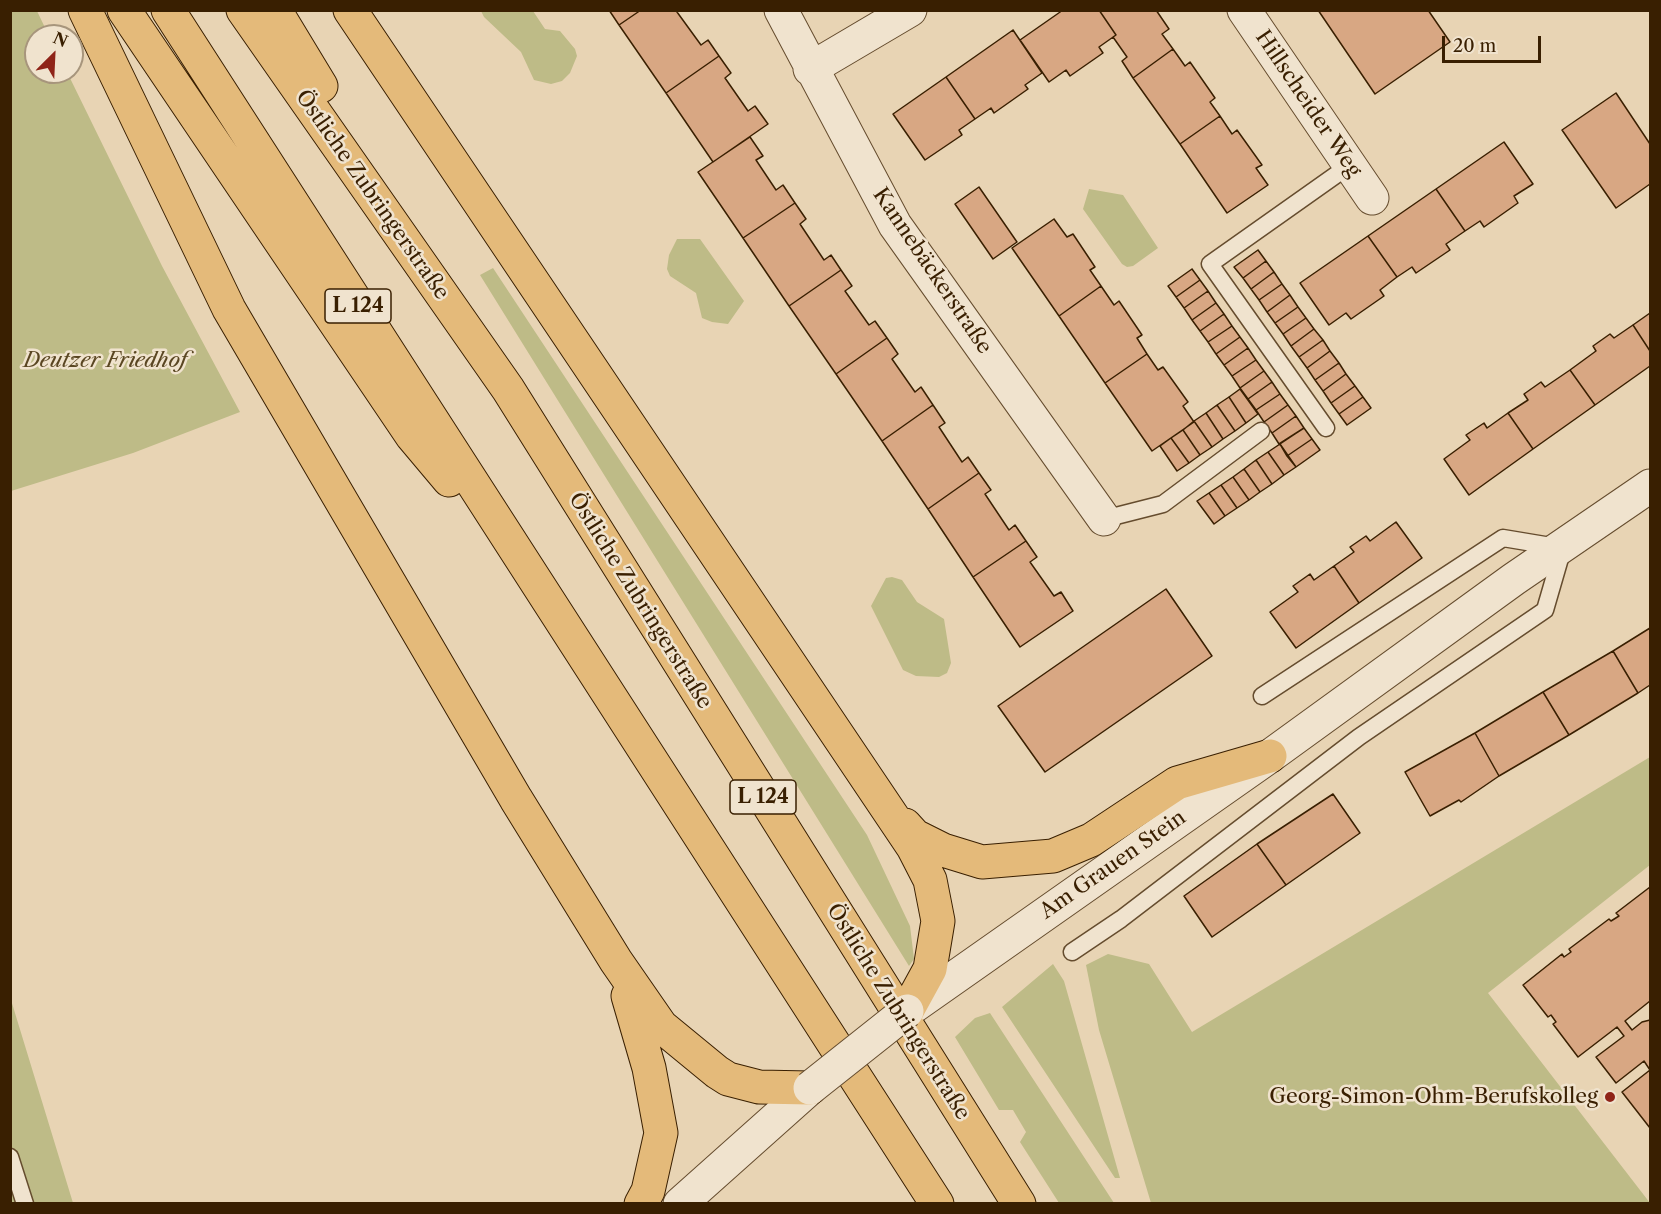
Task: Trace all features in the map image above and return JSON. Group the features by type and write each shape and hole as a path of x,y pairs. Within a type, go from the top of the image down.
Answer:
{"highway":[{"path":"85,10 229,309 516,799 616,960 661,1026 717,1072 728,1079 759,1087 810,1088"},
{"path":"124,10 412,436 548,601"},
{"name":"L 124","path":"168,10 937,1203"},
{"name":"Östliche Zubringerstraße","path":"243,10 508,389 1018,1203"},
{"name":"L 124","path":"275,10 372,171 475,330 508,389"},
{"path":"350,10 913,848 930,880 938,921 930,969 907,1011"},
{"path":"874,790 915,837 943,850 982,862 1053,856 1091,840 1177,783 1270,756"},
{"path":"616,960 639,1026 661,1133 648,1191 641,1203"}],"street":[{"name":"Kannebäckerstraße","path":"781,10 810,69 895,225 1104,519"},
{"path":"810,69 910,10"},
{"name":"Hillscheider Weg","path":"1244,10 1372,198"},
{"name":"Am Grauen Stein","path":"680,1203 810,1088 907,1011 1270,756 1514,579 1563,548 1650,486"}],"lane":[{"path":"1326,428 1210,264 1350,165"},
{"path":"1104,519 1163,504 1261,431"},
{"path":"1072,952 1121,920 1359,737 1545,610 1563,548 1503,538 1262,696"},
{"path":"10,1157 25,1203"}],"green space":[{"name":"Deutzer Friedhof","path":"11,10 37,11 43,24 24,24 24,84 73,84 162,266 240,412 133,453 11,491"},
{"path":"481,11 533,11 545,29 560,31 575,49 577,56 570,73 562,81 551,84 534,80 521,52 484,17"},
{"path":"1089,189 1123,195 1158,248 1133,266 1127,267 1122,264 1083,209"},
{"path":"677,239 700,239 744,301 728,324 702,318 696,293 670,276 667,269 669,255"},
{"path":"493,268 867,835 910,926 914,959 909,966 480,275"},
{"path":"886,578 902,580 917,602 944,619 951,663 947,673 939,677 916,676 903,670 871,606"},
{"path":"1650,757 1650,865 1488,993 1650,1203 1151,1203 1099,1030 1086,965 1108,954 1149,964 1192,1032"},
{"path":"1053,964 1064,981 1120,1178 1115,1178 1002,1007"},
{"path":"11,1000 73,1203 11,1203"},
{"path":"990,1013 1114,1203 1059,1203 1020,1142 1026,1132 1013,1110 999,1110 955,1037 975,1018"}],"building":[{"path":"609,10 641,10 619,25"},
{"path":"641,10 679,10 677,12 701,45 708,40 719,56 666,93 619,25"},
{"path":"1063,10 1099,10 1116,35 1099,47 1103,53 1070,76 1066,70 1049,82 1020,40"},
{"path":"1099,10 1156,10 1169,29 1162,34 1173,49 1133,78 1122,61 1127,57 1113,37 1116,35"},
{"path":"1318,10 1428,10 1450,42 1375,94"},
{"path":"1013,30 1042,73 1025,85 1028,89 994,113 991,108 975,119 946,77"},
{"path":"1173,49 1185,66 1190,62 1215,98 1210,102 1220,116 1180,144 1133,78"},
{"path":"719,56 731,73 725,78 748,111 755,106 768,124 713,162 666,93"},
{"path":"946,77 975,119 959,130 962,135 925,160 893,114"},
{"path":"1616,93 1650,144 1650,184 1616,208 1562,130"},
{"path":"1220,116 1232,134 1237,130 1262,165 1256,168 1268,185 1227,213 1180,144"},
{"path":"750,137 763,156 756,160 776,190 783,185 795,203 743,238 698,172"},
{"path":"1504,142 1533,184 1514,196 1518,203 1484,227 1480,221 1465,231 1436,189"},
{"path":"979,187 1017,242 993,259 955,204"},
{"path":"1436,189 1465,231 1446,244 1450,250 1416,273 1412,267 1397,277 1368,236"},
{"path":"795,203 806,219 800,224 824,260 831,255 841,270 789,306 743,238"},
{"path":"1054,219 1067,237 1073,234 1095,267 1090,270 1101,286 1059,316 1012,248"},
{"path":"1368,236 1397,277 1380,290 1384,296 1351,319 1346,313 1329,325 1300,283"},
{"path":"1258,250 1266,261 1243,278 1234,267"},
{"path":"1266,261 1274,272 1251,289 1243,278"},
{"path":"1192,269 1200,280 1176,297 1168,286"},
{"path":"841,270 852,286 845,291 869,325 875,321 887,338 836,374 789,306"},
{"path":"1274,272 1282,284 1259,300 1251,289"},
{"path":"1200,280 1208,291 1184,308 1176,297"},
{"path":"1282,284 1290,295 1267,312 1259,300"},
{"path":"1101,286 1114,305 1119,301 1142,335 1137,338 1147,354 1105,383 1059,316"},
{"path":"1208,291 1216,303 1192,320 1184,308"},
{"path":"1290,295 1298,307 1275,323 1267,312"},
{"path":"1216,303 1224,314 1200,331 1192,320"},
{"path":"1298,307 1306,318 1283,334 1275,323"},
{"path":"1650,313 1650,351 1633,325"},
{"path":"1224,314 1232,326 1208,342 1200,331"},
{"path":"1306,318 1314,329 1291,346 1283,334"},
{"path":"1633,325 1650,351 1650,366 1595,405 1570,370 1596,351 1593,346 1610,334 1614,338"},
{"path":"1232,326 1240,337 1216,354 1208,342"},
{"path":"1314,329 1323,340 1299,357 1291,346"},
{"path":"1240,337 1248,348 1224,365 1216,354"},
{"path":"887,338 898,354 892,359 915,392 921,387 933,405 882,441 836,374"},
{"path":"1323,340 1330,351 1307,368 1299,357"},
{"path":"1248,348 1256,360 1232,376 1224,365"},
{"path":"1330,351 1339,363 1315,380 1307,368"},
{"path":"1147,354 1158,370 1163,367 1188,402 1183,406 1194,422 1152,451 1105,383"},
{"path":"1256,360 1264,371 1240,388 1232,376"},
{"path":"1339,363 1346,374 1323,391 1315,380"},
{"path":"1570,370 1595,405 1533,449 1508,413 1528,400 1524,394 1541,382 1545,387"},
{"path":"1264,371 1272,382 1248,399 1240,388"},
{"path":"1346,374 1355,386 1331,403 1323,391"},
{"path":"1272,382 1280,394 1256,410 1248,399"},
{"path":"1355,386 1363,397 1339,414 1331,403"},
{"path":"1240,389 1258,414 1246,423 1229,397"},
{"path":"1280,394 1288,405 1264,422 1256,410"},
{"path":"1229,397 1246,423 1235,431 1217,405"},
{"path":"1363,397 1371,408 1347,425 1339,414"},
{"path":"933,405 945,423 939,427 962,462 968,457 979,473 928,509 882,441"},
{"path":"1217,405 1235,431 1223,439 1206,413"},
{"path":"1288,405 1296,416 1272,433 1264,422"},
{"path":"1206,413 1223,439 1212,447 1194,421"},
{"path":"1508,413 1533,449 1469,495 1444,459 1470,440 1466,435 1484,423 1487,428"},
{"path":"1296,416 1304,428 1279,444 1272,433"},
{"path":"1194,421 1212,447 1200,455 1183,430"},
{"path":"1304,428 1312,439 1287,456 1280,444"},
{"path":"1183,430 1200,455 1189,463 1171,438"},
{"path":"1171,438 1189,463 1177,471 1160,446"},
{"path":"1312,439 1320,450 1296,467 1287,456"},
{"path":"1280,444 1296,467 1284,475 1268,452"},
{"path":"1268,452 1284,475 1272,484 1256,460"},
{"path":"1256,460 1272,484 1260,492 1244,469"},
{"path":"1244,469 1260,492 1249,500 1233,477"},
{"path":"979,473 991,490 985,494 1009,530 1015,525 1026,541 973,577 928,509"},
{"path":"1233,477 1249,500 1237,508 1221,485"},
{"path":"1221,485 1237,508 1225,516 1209,493"},
{"path":"1209,493 1225,516 1214,524 1197,501"},
{"path":"1396,522 1422,558 1359,603 1334,566 1354,552 1350,547 1366,536 1370,541"},
{"path":"1026,541 1037,557 1030,562 1054,596 1061,592 1073,611 1020,647 973,577"},
{"path":"1334,566 1359,603 1296,648 1270,612 1298,592 1293,586 1310,574 1314,580"},
{"path":"1166,589 1212,656 1045,772 998,706"},
{"path":"1650,628 1650,685 1638,693 1613,651"},
{"path":"1613,651 1638,693 1569,735 1543,692"},
{"path":"1543,692 1569,735 1499,776 1475,733"},
{"path":"1475,733 1499,776 1461,802 1459,800 1430,816 1405,772"},
{"path":"1333,794 1360,833 1286,885 1257,844"},
{"path":"1257,844 1286,885 1212,937 1184,896"},
{"path":"1650,887 1650,1001 1625,1021 1632,1030 1642,1022 1650,1020 1650,1070 1644,1061 1616,1083 1596,1057 1624,1036 1617,1027 1578,1057 1553,1024 1556,1022 1551,1015 1548,1017 1523,985 1562,954 1564,957 1571,952 1569,949 1609,919 1611,921 1619,916 1616,913"},
{"path":"1650,1070 1650,1128 1622,1092"}],"place":[{"name":"Georg-Simon-Ohm-Berufskolleg","path":"1610,1097"}]}
